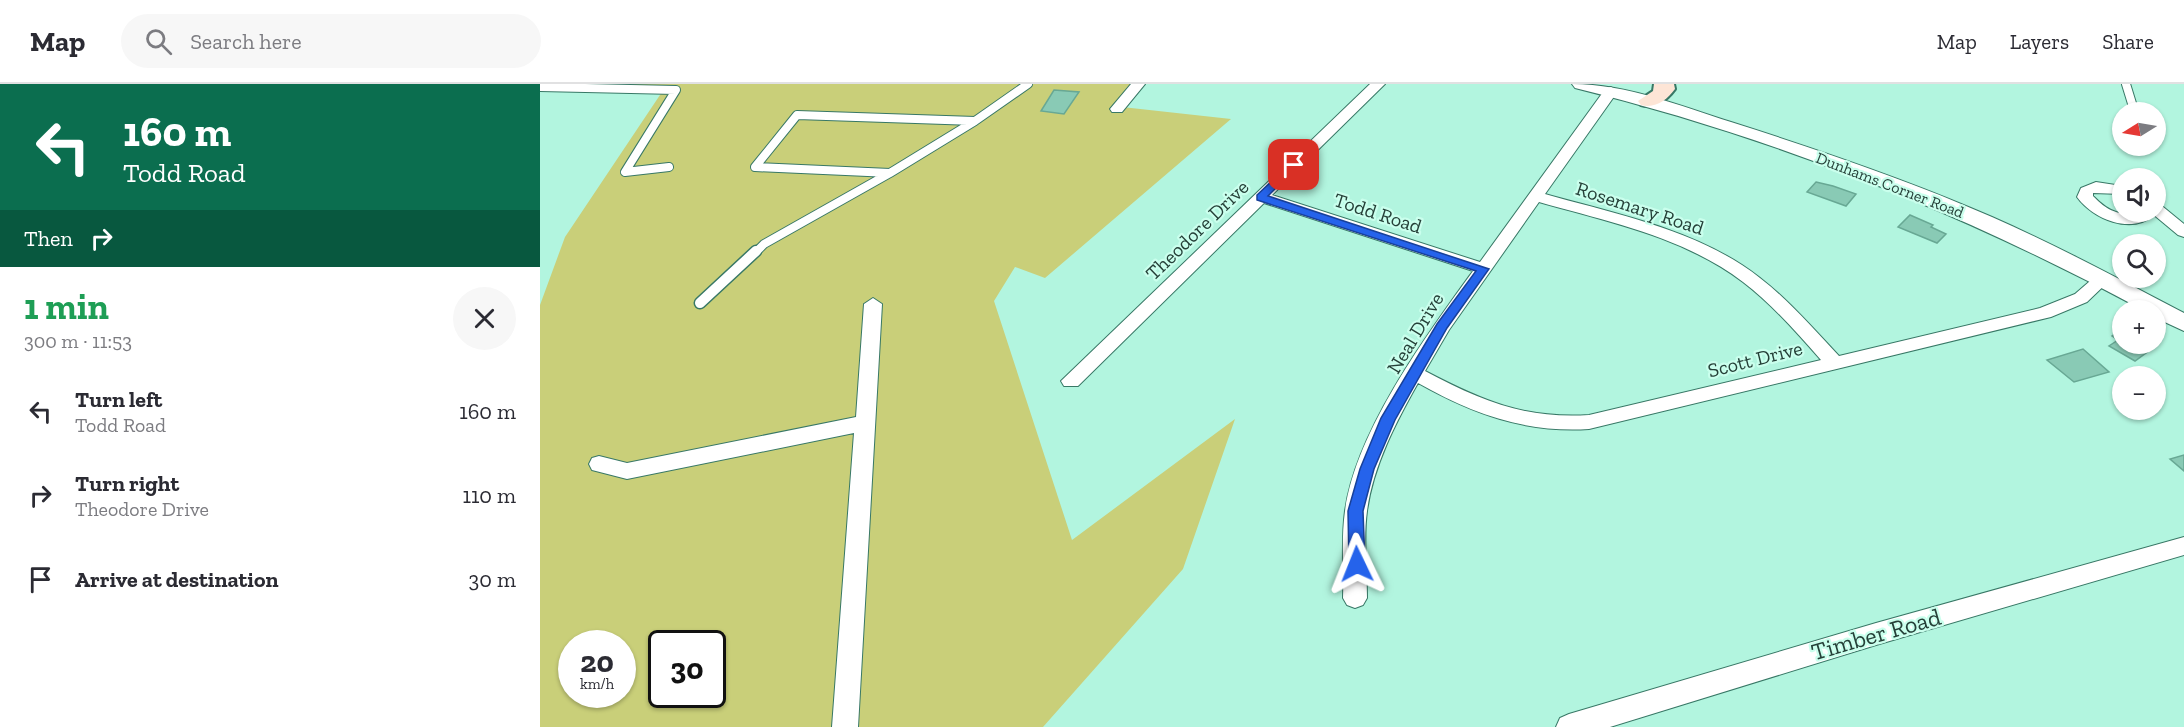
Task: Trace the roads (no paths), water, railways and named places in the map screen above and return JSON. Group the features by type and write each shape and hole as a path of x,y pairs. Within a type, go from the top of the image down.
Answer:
{"main road":[{"path":"1648,101 1660,95 1665,89 1664,84"}],"street":[{"path":"1118,109 1138,84"},
{"name":"Theodore Drive","path":"1071,381 1378,84"},
{"name":"Dunhams Corner Road","path":"1581,84 1648,101 1855,169 1958,210 2103,279 2184,323"},
{"name":"Neal Drive","path":"1355,598 1356,511 1367,469 1388,418 1442,327 1611,91"},
{"path":"2112,189 2096,187 2086,191 2085,197 2097,209 2112,215"},
{"name":"Rosemary Road","path":"1535,196 1661,233 1719,259 1769,295 1835,363"},
{"name":"Todd Road","path":"1261,197 1483,269"},
{"path":"2166,217 2184,232"},
{"name":"Scott Drive","path":"1416,374 1497,414 1535,423 1574,424 1604,420 2045,313 2081,298 2103,279"},
{"path":"845,727 873,304"},
{"path":"600,464 627,471 865,423"},
{"name":"Timber Road","path":"1569,727 1876,634 2184,546"}],"lane":[{"path":"700,303 764,244 890,173 975,121 1028,84"},
{"path":"2126,84 2132,102"},
{"path":"540,87 676,90 625,171 669,167"},
{"path":"890,173 755,167 797,115 975,121"}]}
